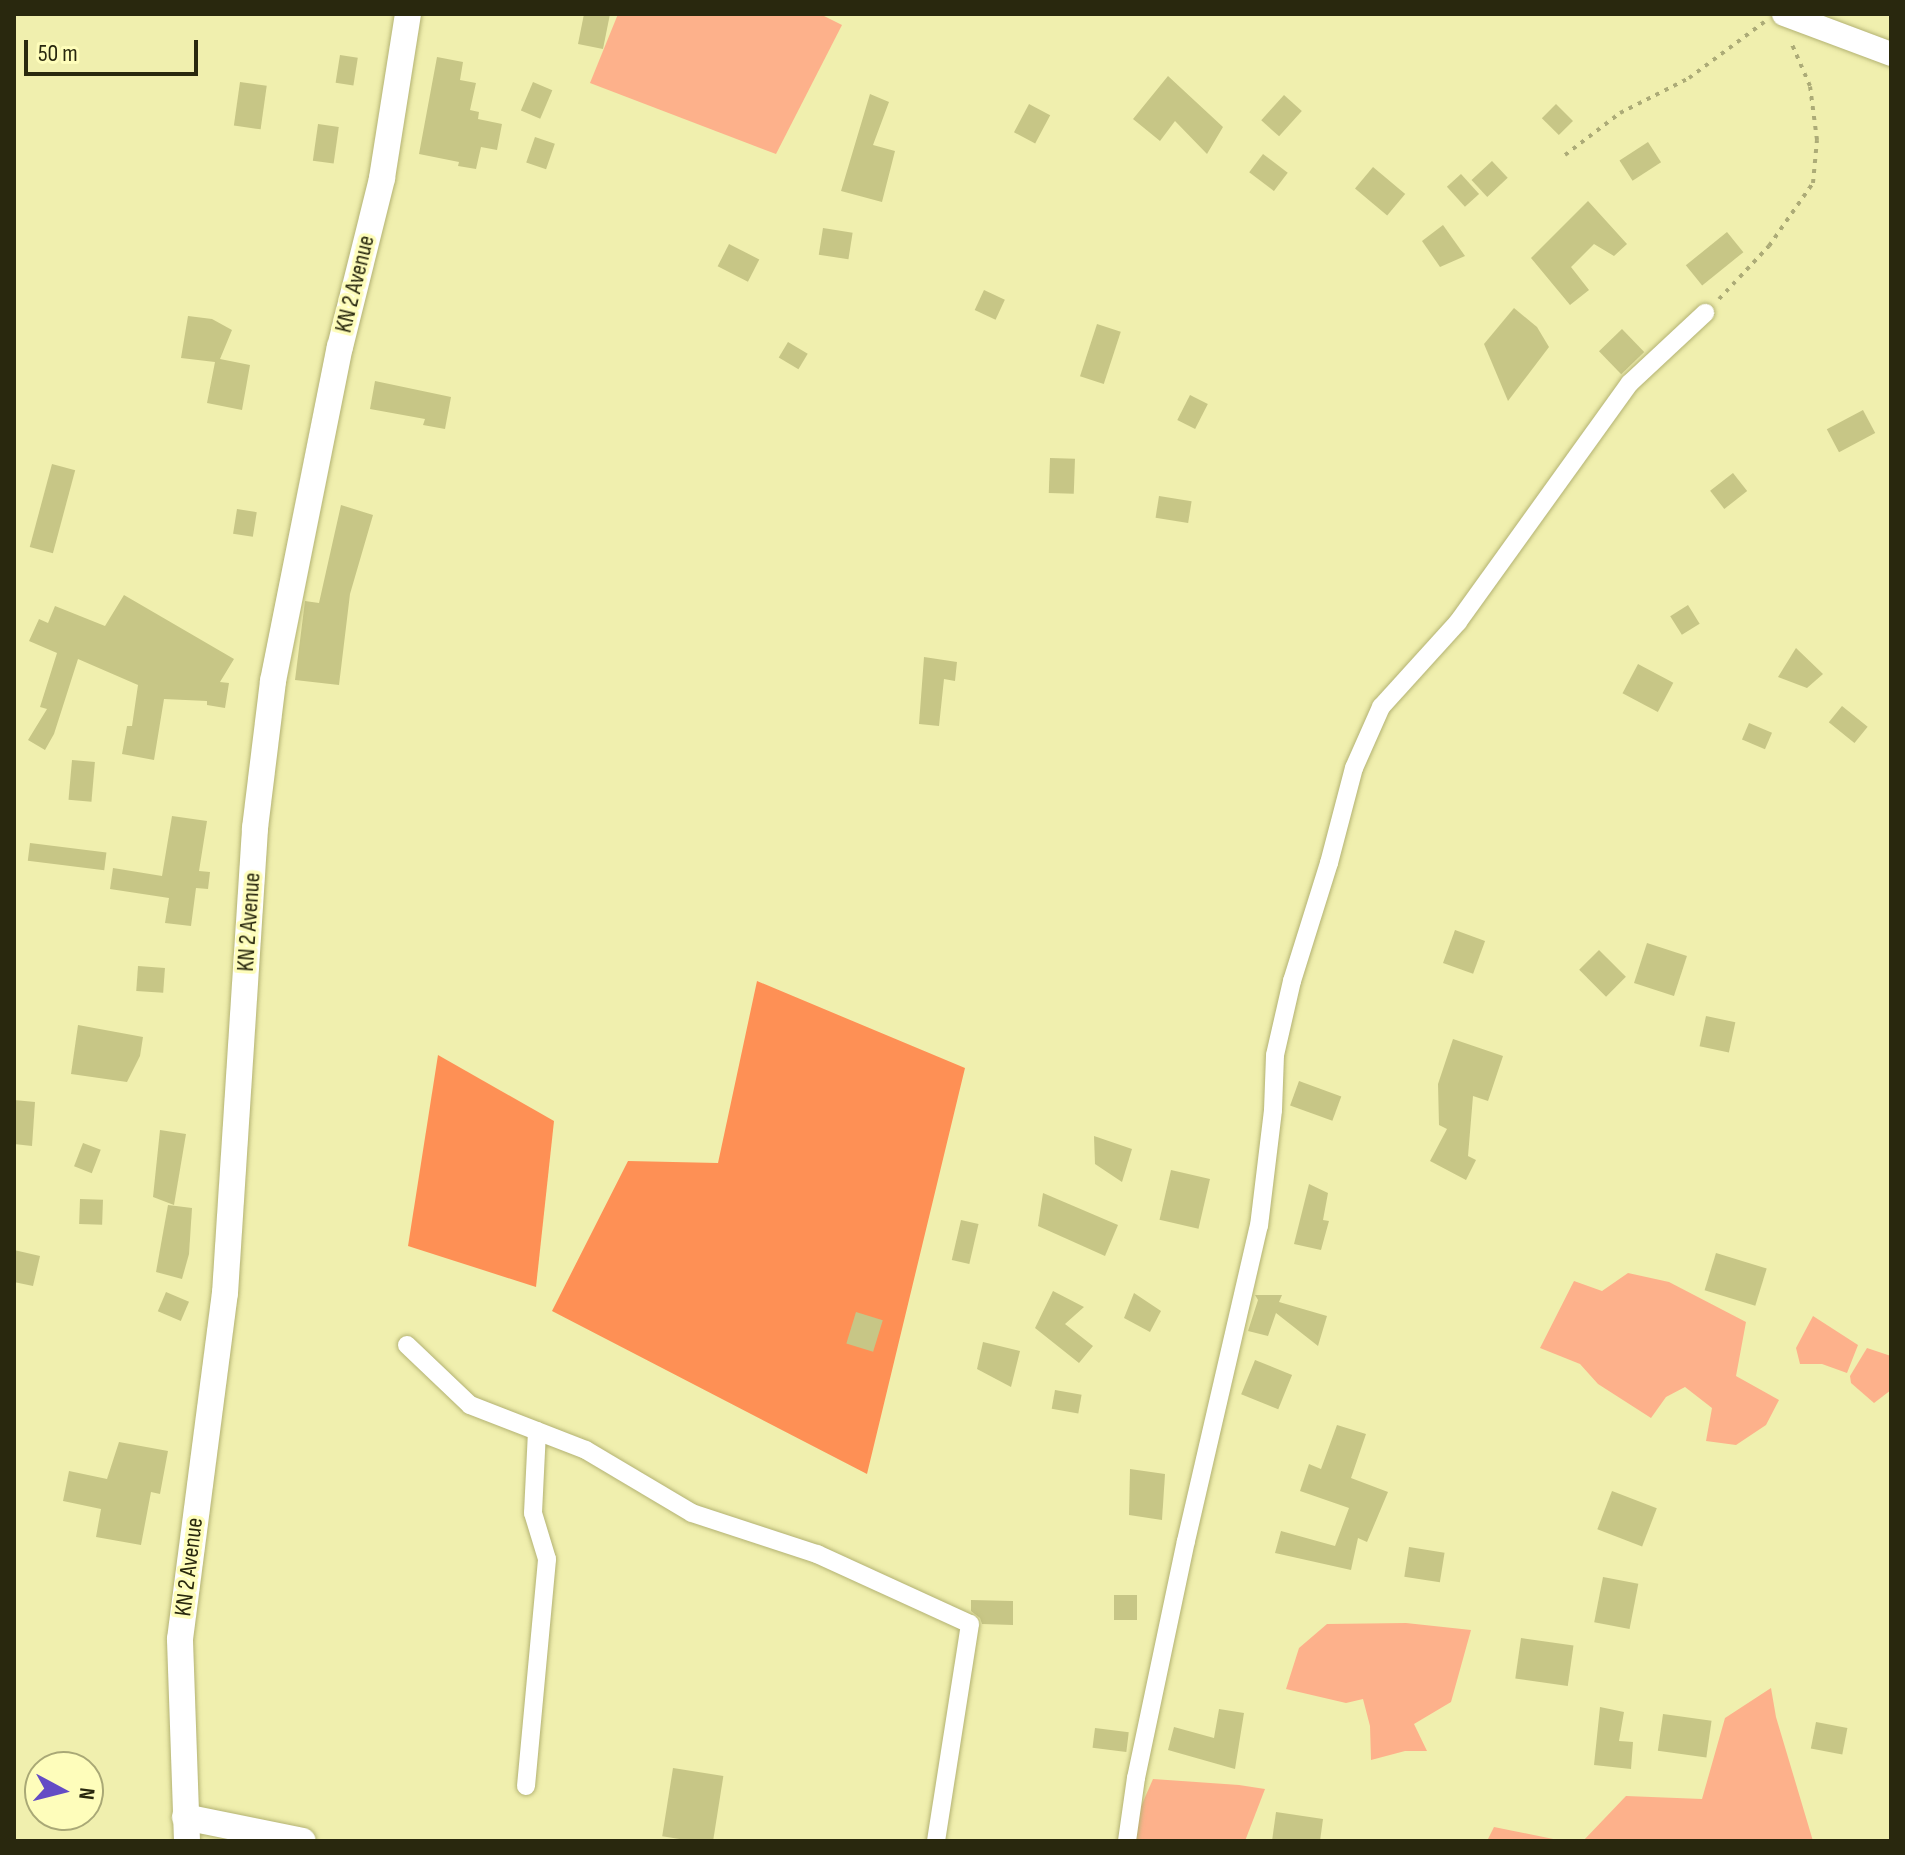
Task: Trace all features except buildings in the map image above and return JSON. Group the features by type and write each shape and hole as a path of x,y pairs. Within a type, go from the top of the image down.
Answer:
{"main road":[{"name":"KN 2 Avenue","path":"186,1829 180,1639 225,1293 257,813 273,681 340,347 382,178 408,14"},
{"path":"186,1829 303,1841"}],"street":[{"path":"1785,21 1891,54"},
{"path":"1127,1841 1136,1778 1186,1541 1259,1226 1273,1110 1275,1055 1292,981 1329,863 1354,768 1381,707 1458,622 1630,383 1705,313"},
{"path":"407,1345 470,1405 586,1450 692,1513 817,1554 970,1624 936,1841"},
{"path":"526,1786 547,1559 533,1513 537,1431"}],"path":[{"path":"1565,155 1620,113 1689,78 1776,14"},
{"path":"1705,313 1769,246 1813,183 1817,140 1810,86 1785,21"}],"shaded area":[{"path":"618,14 820,14 842,25 776,154 590,83"},
{"path":"757,981 965,1068 867,1474 552,1311 628,1161 718,1163"},
{"path":"438,1055 554,1121 536,1287 408,1246"},
{"path":"1628,1273 1669,1282 1746,1322 1736,1376 1779,1400 1766,1425 1736,1445 1706,1441 1712,1408 1685,1387 1666,1397 1651,1418 1598,1384 1580,1364 1540,1348 1574,1281 1602,1291"},
{"path":"1813,1316 1858,1345 1847,1373 1822,1364 1800,1364 1796,1348"},
{"path":"1867,1348 1891,1356 1891,1390 1874,1403 1851,1383 1850,1376"},
{"path":"1406,1623 1471,1630 1451,1702 1414,1724 1427,1751 1405,1751 1371,1760 1370,1726 1363,1699 1346,1703 1286,1689 1299,1648 1327,1624"},
{"path":"1771,1688 1776,1717 1813,1841 1583,1841 1626,1796 1702,1799 1725,1718"},
{"path":"1153,1779 1265,1789 1245,1841 1134,1841 1136,1818"},
{"path":"1494,1827 1563,1841 1487,1841"}]}
